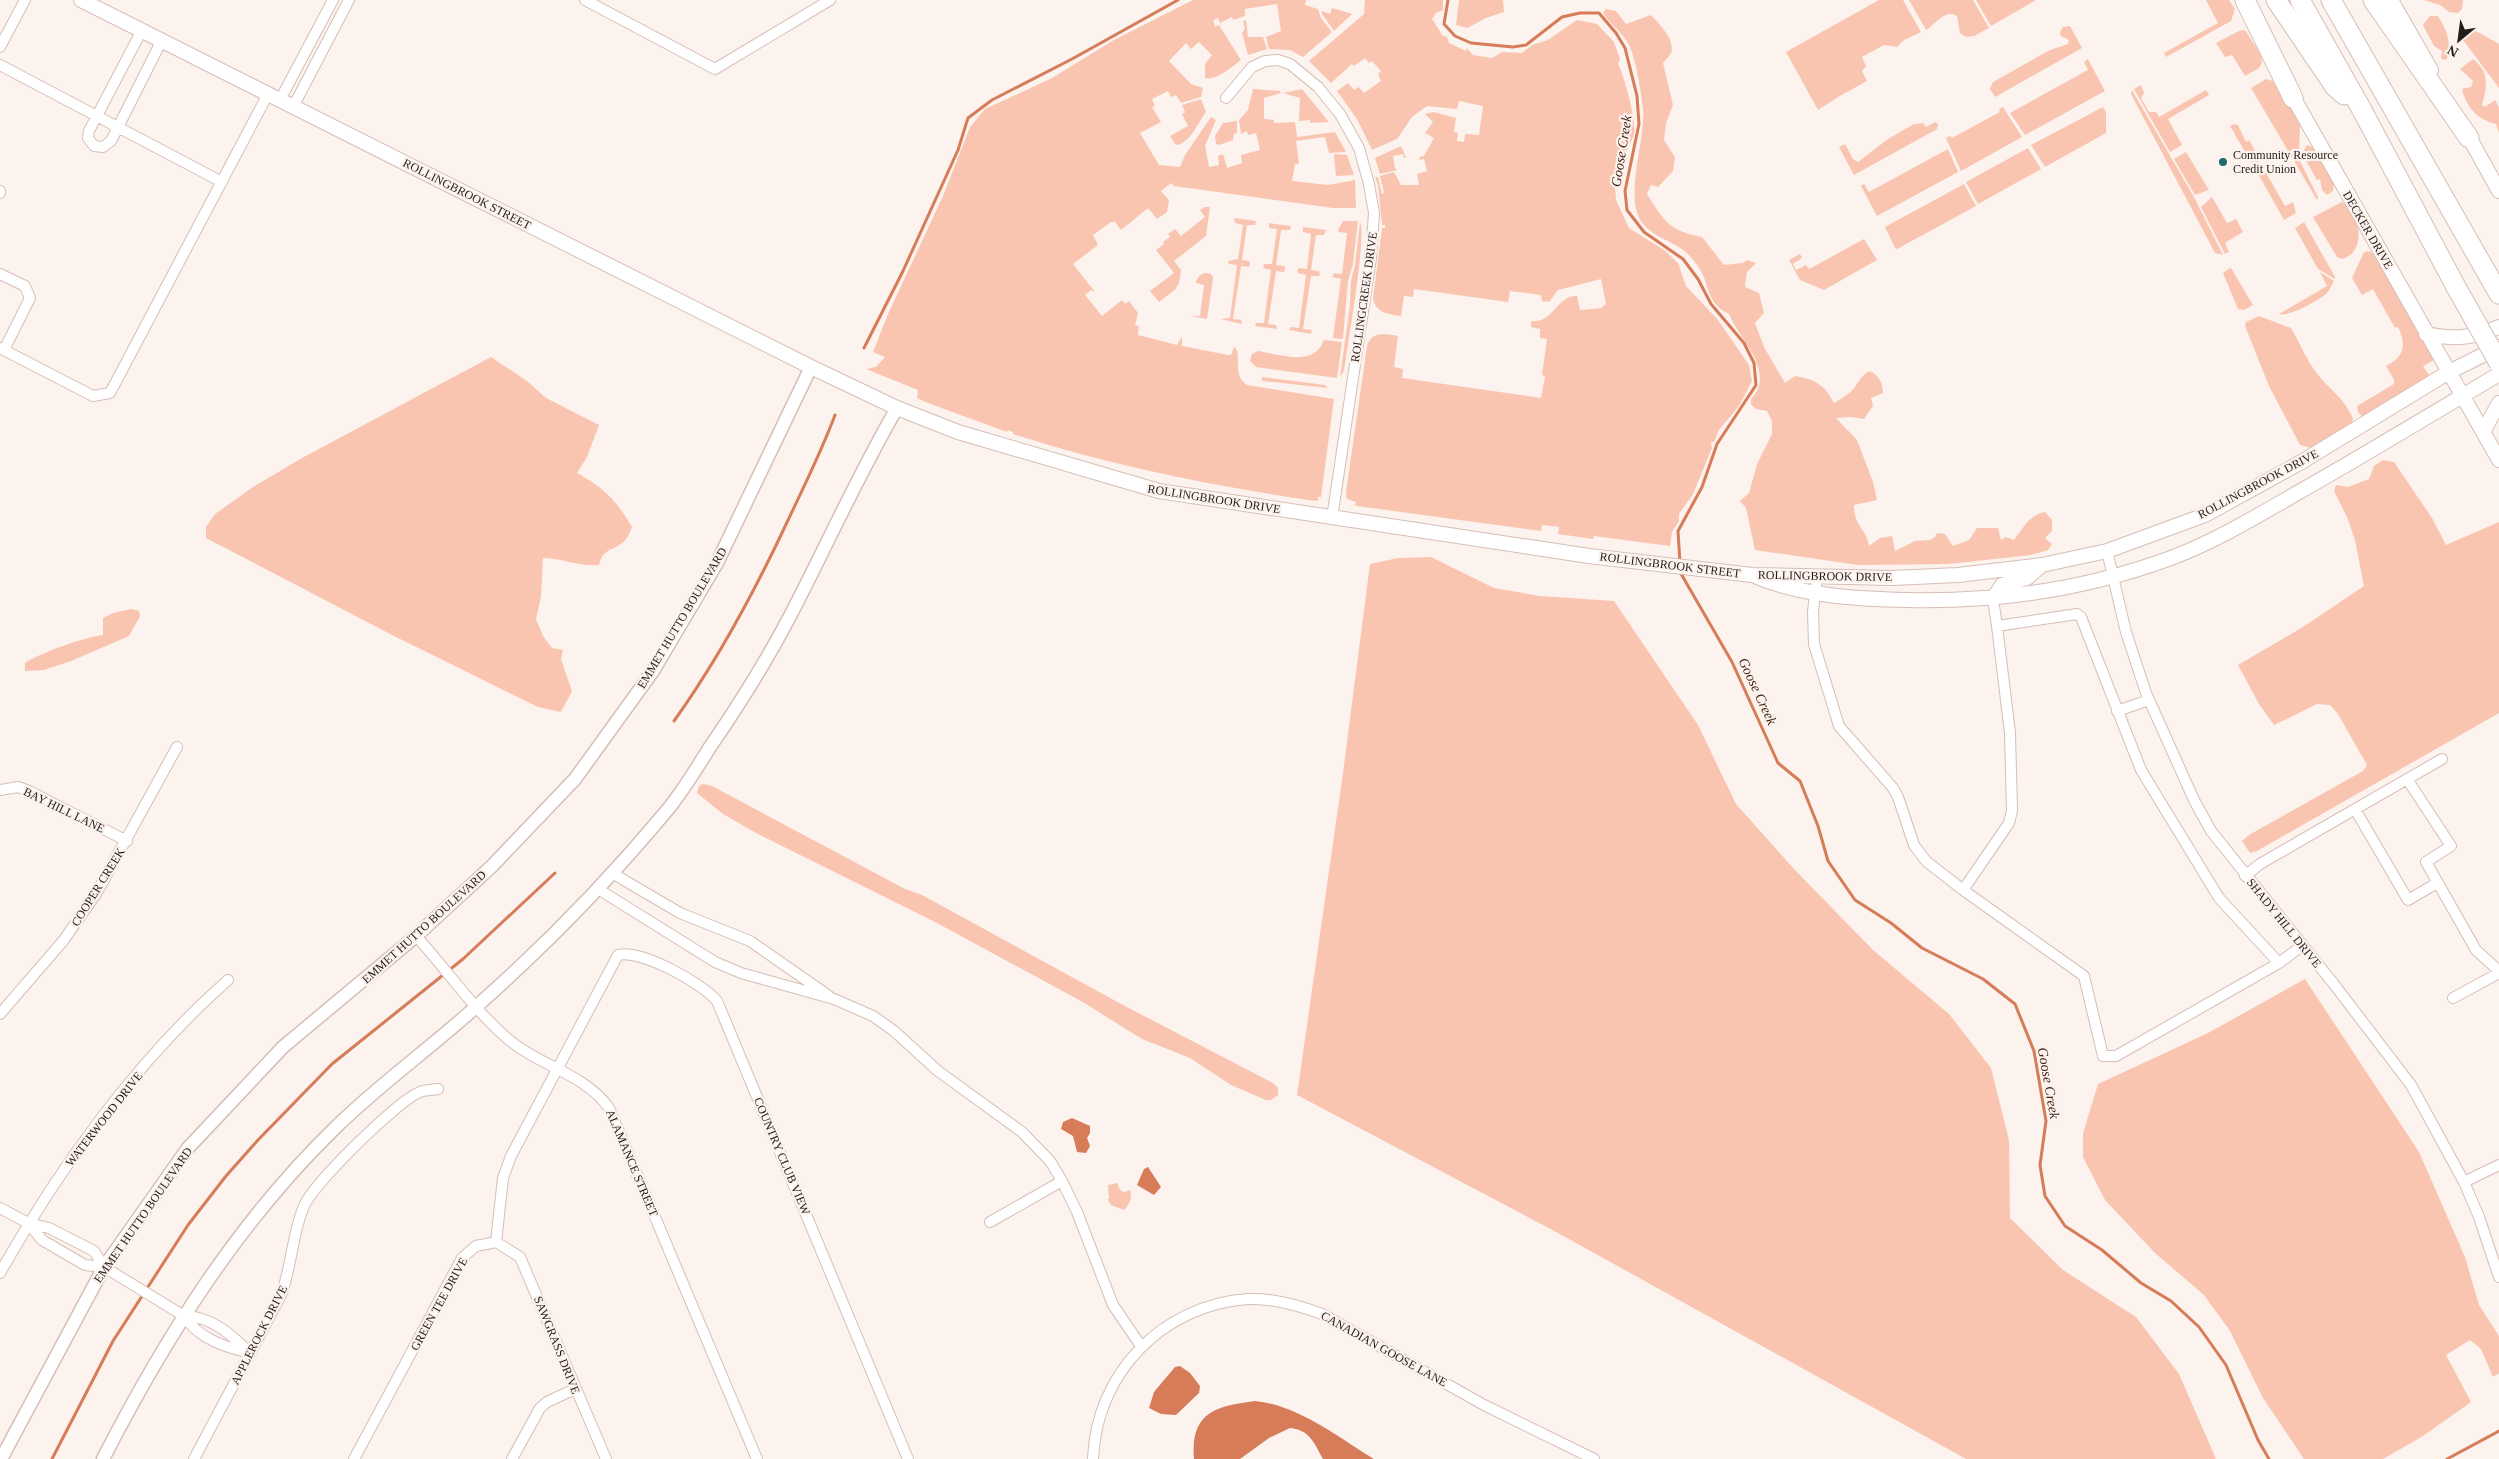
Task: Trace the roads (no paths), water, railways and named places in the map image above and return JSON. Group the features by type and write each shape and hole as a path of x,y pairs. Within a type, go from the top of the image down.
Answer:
{"highway":[{"path":"2245,0 2293,98"},
{"path":"2276,0 2335,88 2362,110"},
{"path":"2300,0 2362,110 2499,364"},
{"path":"2331,0 2499,294"},
{"path":"2372,0 2469,138"}],"main road":[{"name":"ROLLINGBROOK STREET","path":"81,0 853,387"},
{"name":"DECKER DRIVE","path":"2238,0 2499,460"},
{"path":"2392,0 2499,190"},
{"path":"2426,334 2462,338 2476,336 2499,327"},
{"name":"ROLLINGBROOK DRIVE","path":"1752,575 1892,578 1949,575 2042,565 2107,551 2205,515 2303,461 2448,372 2499,347"},
{"name":"ROLLINGBROOK DRIVE","path":"1752,575 1779,586 1871,599 1994,599 2062,587 2114,575 2170,558 2226,534 2499,374"},
{"name":"ROLLINGBROOK DRIVE","path":"853,387 897,408 989,442 1159,492 1589,556"},
{"path":"2483,432 2499,403"},
{"name":"ROLLINGBROOK STREET","path":"1589,556 1752,575"},
{"path":"1994,599 2002,586 2027,578 2042,565"}],"street":[{"path":"0,47 25,0"},
{"path":"0,274 25,286 30,298 2,349 93,396 110,393 222,182 334,0"},
{"path":"294,107 349,0"},
{"path":"585,0 715,69 830,0"},
{"path":"142,30 89,130 88,138 94,146 103,147 111,140 162,40"},
{"name":"ROLLINGCREEK DRIVE","path":"1226,98 1252,67 1265,61 1278,60 1290,64 1318,87 1340,114 1359,148 1369,184 1374,213 1371,258 1332,518"},
{"path":"0,65 222,182"},
{"name":"EMMET HUTTO BOULEVARD","path":"1,1459 104,1267 188,1148 283,1047 416,936 492,866 574,779 653,671 726,545 810,367"},
{"path":"103,1459 143,1382 184,1316 217,1266 277,1189 320,1143 365,1100 477,1006 583,907 671,805 742,701 790,617 897,408"},
{"name":"SHADY HILL DRIVE","path":"2107,551 2126,632 2149,700 2176,763 2206,823 2245,876 2303,945 2412,1085 2464,1182 2479,1217 2499,1277"},
{"path":"1817,575 1814,644 1839,726 1893,788 1898,797 1914,846 1919,852 1963,890 2084,976 2088,984 2103,1056 2108,1058 2116,1056 2279,963 2303,945"},
{"path":"1963,890 2009,823 2012,811 2010,733 1994,599"},
{"path":"1997,626 2077,614 2081,617 2139,768 2219,898 2279,963"},
{"path":"2117,711 2149,700"},
{"name":"COOPER CREEK","path":"0,1014 74,926 96,894 127,841 176,746"},
{"path":"2245,876 2260,864 2442,759"},
{"path":"2407,779 2451,846 2426,862 2476,950 2499,972 2453,998"},
{"name":"BAY HILL LANE","path":"0,790 18,787 29,791 127,841"},
{"path":"2356,810 2408,900 2437,883"},
{"path":"612,873 680,913 750,941 834,999"},
{"path":"598,889 715,962 746,974 834,999 858,1009 894,1031 938,1071 1022,1132 1050,1161 1062,1181 1077,1212 1114,1306 1141,1346"},
{"name":"ALAMANCE STREET","path":"416,936 509,1040 594,1090 612,1115 757,1459"},
{"name":"COUNTRY CLUB VIEW","path":"557,1068 618,955 626,953 645,958 705,989 717,1001 908,1459"},
{"name":"WATERWOOD DRIVE","path":"0,1273 28,1223 82,1145 131,1084 182,1026 228,980"},
{"path":"496,1242 503,1178 520,1138 557,1068"},
{"name":"APPLEROCK DRIVE","path":"194,1459 282,1295 288,1277 299,1221 308,1198 340,1160 403,1103 420,1092 438,1089"},
{"path":"2464,1182 2499,1165"},
{"path":"990,1222 1062,1181"},
{"path":"0,1208 28,1223 49,1228 94,1251 104,1267"},
{"path":"28,1223 42,1240 84,1265 104,1267 184,1316 192,1328 224,1347 250,1353"},
{"name":"SAWGRASS DRIVE","path":"496,1242 520,1258 606,1459"},
{"name":"GREEN TEE DRIVE","path":"354,1459 462,1258 476,1246 496,1242"},
{"name":"CANADIAN GOOSE LANE","path":"1093,1459 1097,1428 1109,1392 1141,1346 1158,1332 1192,1313 1230,1301 1262,1299 1297,1304 1322,1314 1484,1405 1594,1459"},
{"path":"512,1459 540,1408 575,1389"}],"waterway":[{"path":"864,348 903,271 958,150 968,118 992,100 1072,59 1178,0"},
{"name":"Goose Creek","path":"1448,0 1444,24 1455,36 1471,43 1513,47 1526,45 1562,17 1580,13 1599,13 1616,33 1625,48 1637,96 1639,124 1625,191 1627,210 1644,232 1683,259 1698,279 1711,304 1744,343 1754,363 1756,385 1717,444 1702,487 1678,531 1680,563"},
{"path":"674,721 707,672 751,595 808,478 835,415"},
{"name":"Goose Creek","path":"1680,572 1732,662 1778,763 1800,781 1818,826 1828,861 1855,900 1891,923 1922,948 1983,979 2015,1004 2034,1051 2046,1121 2040,1165 2045,1196 2065,1226 2102,1250 2141,1283 2171,1301 2199,1327 2226,1365 2258,1440 2269,1459"},
{"path":"52,1459 113,1341 188,1225 226,1176 258,1140 332,1064 463,959 555,873"},
{"path":"2447,1459 2499,1431"}],"place":[{"name":"Community Resource Credit Union","path":"2223,162"}]}
